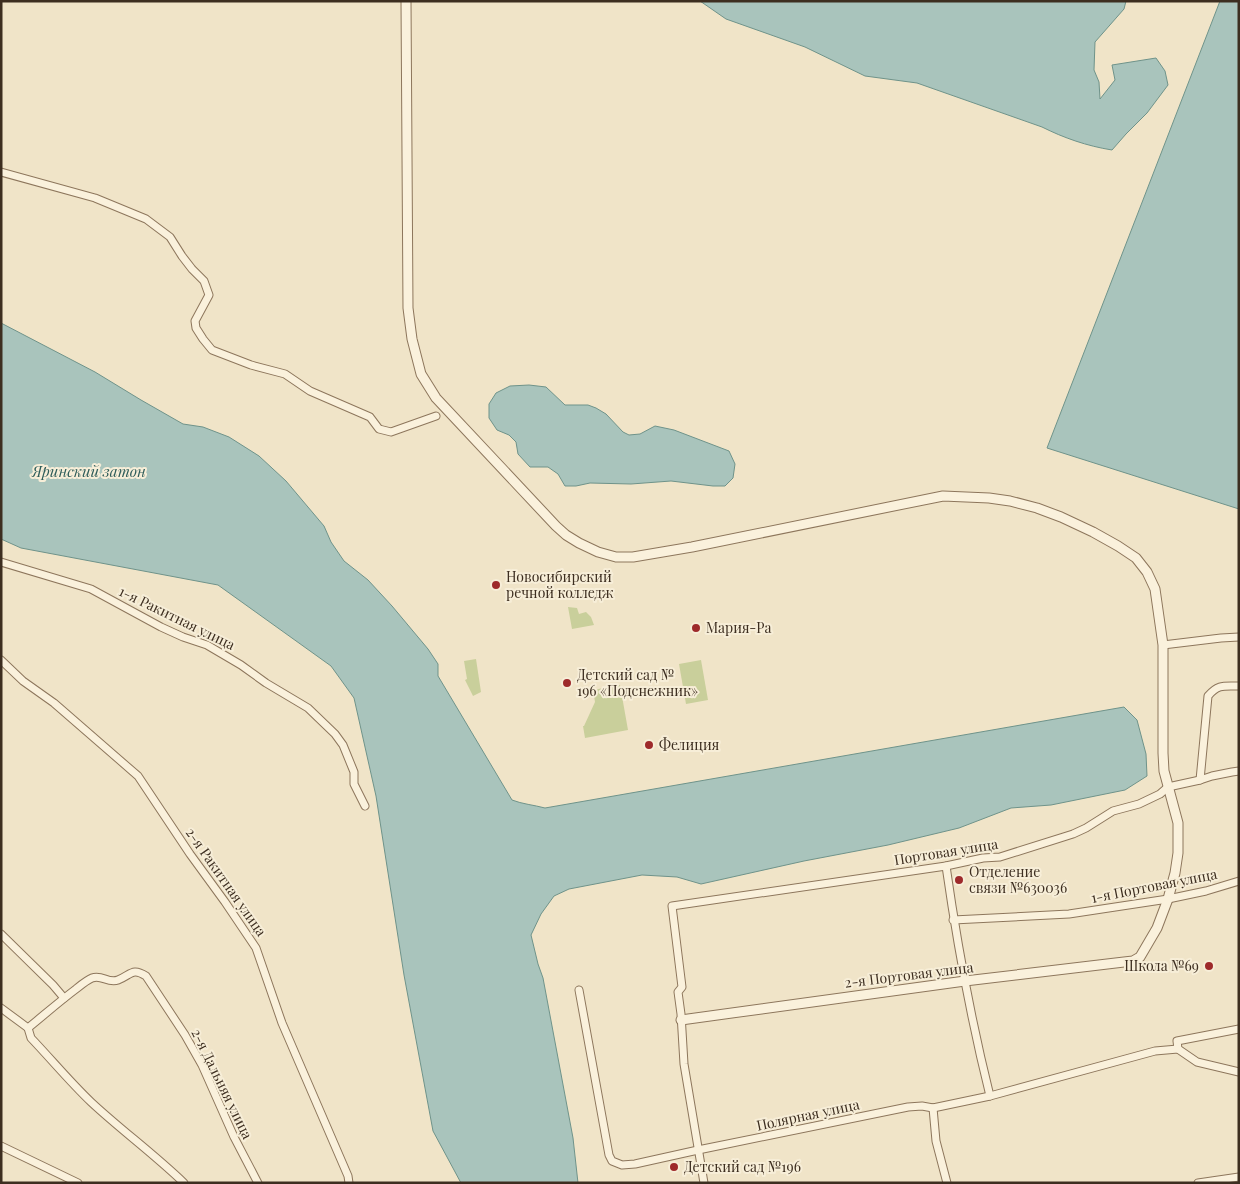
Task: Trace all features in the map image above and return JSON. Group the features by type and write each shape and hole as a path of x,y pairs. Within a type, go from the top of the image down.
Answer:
{"street":[{"path":"406,1 408,308 412,339 420,374 436,398 566,535 587,548 616,557 633,557 692,547 943,496 989,498 1037,508 1061,517 1110,541 1136,558 1147,572 1155,589 1163,645 1162,753 1164,771 1178,823 1178,853 1168,899"},
{"path":"1,172 95,198 146,219 170,237 192,269 204,281 209,295 195,321 196,328 212,350 251,365 285,374 310,391 370,417 379,429 391,432 436,416"},
{"name":"1-я Ракитная улица","path":"1,562 91,589 183,637 207,645 308,708 335,734 343,745 354,772 354,784 365,806"},
{"path":"1163,645 1239,637"},
{"name":"2-я Ракитная улица","path":"1,660 23,681 54,703 138,776 256,948 282,1023 349,1180"},
{"path":"1200,780 1208,696 1218,686 1239,686"},
{"name":"Портовая улица","path":"681,1020 678,992 682,987 672,906 1000,857 1073,834 1113,811 1139,804 1160,794 1168,786 1239,771"},
{"path":"946,866 965,981 978,1048 990,1096"},
{"name":"1-я Портовая улица","path":"954,920 1069,914 1168,899 1206,891 1239,881"},
{"name":"2-я Портовая улица","path":"681,1020 965,981 1132,961 1140,957 1157,928 1168,899"},
{"path":"1,934 64,998 28,1028"},
{"name":"2-я Дальняя улица","path":"64,998 90,978 98,976 111,981 137,971 146,976 185,1034 202,1065 234,1137 258,1183"},
{"name":"Полярная улица","path":"579,990 609,1155 612,1161 622,1165 635,1164 908,1107 922,1106 932,1108 990,1096 1239,1029"},
{"path":"1,1008 28,1028 31,1038 90,1102 184,1183"},
{"path":"681,1020 684,1064 704,1183"},
{"path":"1178,1045 1197,1062 1239,1072"},
{"path":"932,1108 936,1141 947,1183"},
{"path":"1,1146 78,1183"},
{"path":"1198,1183 1239,1177"}],"green space":[{"path":"568,607 577,608 579,614 586,612 591,617 594,625 572,629"},
{"path":"476,659 481,692 473,696 465,680 467,679 464,661"},
{"path":"701,660 708,700 686,704 679,664"},
{"path":"620,685 628,730 585,738 583,726 595,702 593,690"}],"water":[{"path":"700,1 1126,1 1124,9 1095,42 1094,70 1099,82 1100,99 1115,80 1112,65 1156,58 1165,71 1168,85 1147,113 1112,150 1076,141 1042,127 917,83 865,76 805,47 726,19"},
{"path":"1220,1 1239,1 1239,509 1047,448"},
{"name":"Яринский затон","path":"1,323 95,372 183,424 203,427 229,437 259,456 286,481 324,526 331,542 344,561 368,580 428,649 438,664 438,676 512,800 545,808 1124,707 1137,720 1146,754 1147,776 1125,790 1051,805 1011,808 959,828 888,845 701,884 677,877 642,875 569,889 554,896 541,914 531,935 543,978 573,1138 578,1183 461,1183 433,1131 404,975 376,796 354,698 331,666 218,585 21,548 1,539"},
{"path":"529,385 546,387 565,405 588,405 596,408 606,414 623,432 629,435 640,434 655,426 674,430 729,451 735,464 733,478 725,486 671,481 631,484 590,483 565,486 558,474 548,467 530,467 518,454 516,442 509,435 497,430 489,418 489,404 496,393 510,386"}],"place":[{"name":"Новосибирский речной колледж","path":"496,585"},
{"name":"Мария-Ра","path":"696,628"},
{"name":"Детский сад № 196 «Подснежник»","path":"567,683"},
{"name":"Фелиция","path":"649,745"},
{"name":"Отделение связи №630036","path":"959,880"},
{"name":"Школа №69","path":"1209,966"},
{"name":"Детский сад №196","path":"674,1167"}]}
